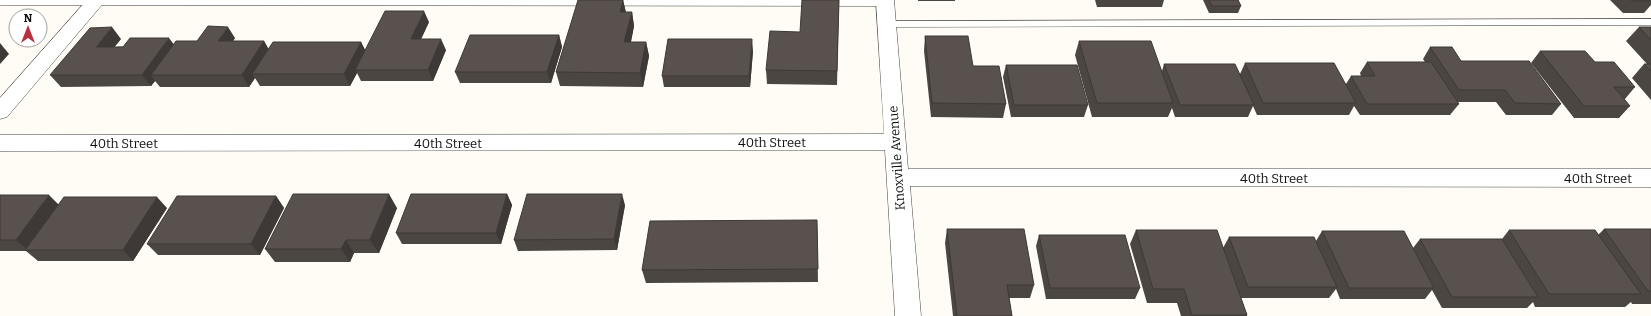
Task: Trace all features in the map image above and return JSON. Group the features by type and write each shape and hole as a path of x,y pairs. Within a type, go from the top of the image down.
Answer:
{"street":[{"path":"0,112 96,1"},
{"name":"Knoxville Avenue","path":"886,9 908,316"},
{"name":"40th Street","path":"0,143 895,142"},
{"name":"40th Street","path":"898,177 1651,178"}],"lane":[{"path":"0,2 96,1 886,9 1651,22"}],"building":[{"path":"578,0 623,0 620,12 632,12 624,42 646,42 640,73 556,72"},
{"path":"802,0 839,0 837,71 766,70 770,31 800,32"},
{"path":"1209,0 1238,0 1241,6 1212,6"},
{"path":"1631,0 1651,0 1651,1 1632,1"},
{"path":"385,11 424,11 411,39 441,39 428,70 355,70"},
{"path":"208,26 228,27 218,41 264,41 242,75 151,75 176,41 197,41"},
{"path":"112,27 96,47 123,47 130,38 169,38 142,75 50,75 90,28"},
{"path":"1639,27 1651,27 1651,40"},
{"path":"470,35 559,35 547,72 455,72"},
{"path":"925,36 968,36 973,66 999,66 1006,104 932,103"},
{"path":"668,39 752,39 749,76 662,76"},
{"path":"1079,41 1151,41 1173,103 1097,103"},
{"path":"273,42 361,42 344,74 252,74"},
{"path":"1430,47 1452,47 1461,61 1529,61 1561,104 1515,103 1505,90 1459,90"},
{"path":"1540,51 1585,51 1595,62 1614,62 1635,87 1614,87 1630,106 1584,106"},
{"path":"1367,62 1431,62 1459,104 1367,104 1351,76 1375,76"},
{"path":"1245,63 1334,63 1356,103 1263,103"},
{"path":"1164,64 1235,64 1254,105 1180,105"},
{"path":"1644,64 1651,64 1651,71"},
{"path":"1006,65 1077,65 1088,105 1014,105"},
{"path":"293,194 389,194 370,240 346,240 341,249 265,249"},
{"path":"411,194 507,194 496,233 396,233"},
{"path":"527,194 622,194 614,239 514,240"},
{"path":"0,195 49,195 16,240 0,240"},
{"path":"177,196 276,196 251,244 147,244"},
{"path":"64,197 157,197 123,250 25,250"},
{"path":"817,220 818,269 642,270 650,221"},
{"path":"947,229 1024,229 1034,285 1007,285 1012,316 957,316"},
{"path":"1604,229 1651,229 1651,291 1648,291"},
{"path":"1136,230 1217,230 1247,315 1192,315 1184,289 1153,289"},
{"path":"1509,230 1595,230 1641,294 1549,294"},
{"path":"1322,231 1404,231 1434,288 1349,288"},
{"path":"1039,235 1125,235 1140,288 1050,288"},
{"path":"1229,237 1314,237 1337,287 1248,287"},
{"path":"1420,239 1502,239 1538,297 1452,297"}]}
